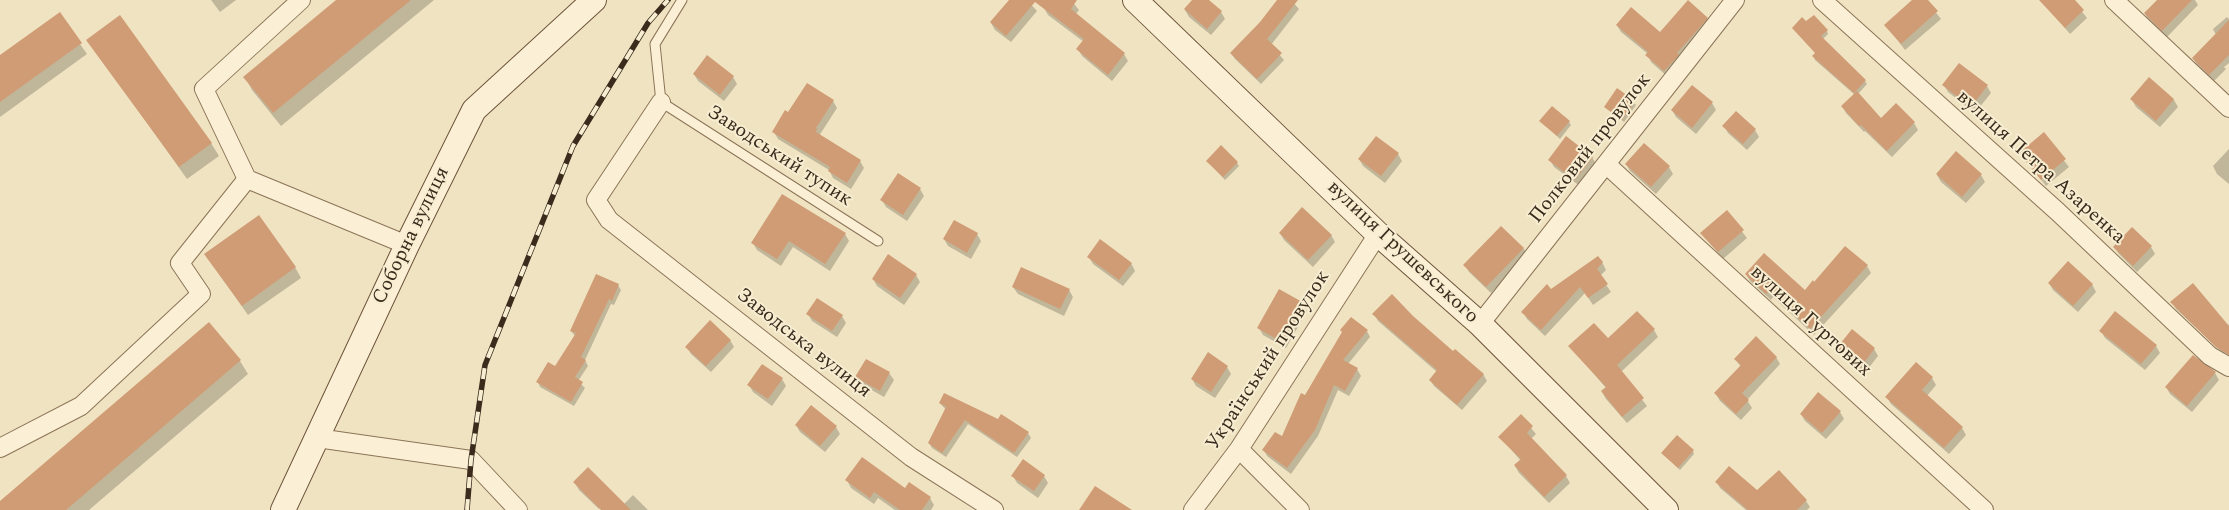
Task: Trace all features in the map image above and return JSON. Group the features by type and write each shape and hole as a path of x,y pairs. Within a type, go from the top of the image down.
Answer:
{"street":[{"path":"301,0 204,89 246,179 407,245"},
{"name":"Соборна вулиця","path":"283,510 407,245 474,110 594,0"},
{"name":"вулиця Грушевського","path":"1135,0 1378,234 1480,324 1666,510"},
{"name":"Полковий провулок","path":"1480,324 1735,0"},
{"name":"вулиця Петра Азаренка","path":"1822,0 2058,212 2210,356 2229,367"},
{"path":"2114,0 2229,108"},
{"name":"Заводська вулиця","path":"661,102 596,200 610,220 911,457 994,510"},
{"name":"вулиця Гуртових","path":"1607,165 1984,510"},
{"path":"0,448 81,406 200,294 180,263 246,179"},
{"name":"Український провулок","path":"1193,510 1238,448 1378,234"},
{"path":"317,438 471,460 518,510"},
{"path":"1238,448 1300,510"}],"lane":[{"path":"661,102 655,44 682,0"},
{"name":"Заводський тупик","path":"661,102 878,241"}],"building":[{"path":"336,0 411,0 273,113 243,77"},
{"path":"1009,0 1077,0 1071,9 1125,53 1108,75 1076,49 1084,39 1035,2 1006,36 990,22"},
{"path":"1192,0 1209,0 1222,11 1207,29 1184,9"},
{"path":"1277,0 1298,0 1267,39 1282,53 1257,79 1230,53 1260,22"},
{"path":"1688,0 1708,18 1664,71 1645,55 1648,52 1616,25 1631,7 1660,32"},
{"path":"1912,0 1928,0 1938,11 1901,44 1884,25"},
{"path":"2039,0 2075,0 2084,10 2065,28"},
{"path":"2157,0 2192,0 2162,31 2144,13"},
{"path":"60,12 82,43 0,102 0,55"},
{"path":"120,15 212,143 179,167 86,40"},
{"path":"1814,15 1828,30 1821,36 1866,80 1854,93 1812,56 1815,53 1792,28 1802,17 1806,21"},
{"path":"2229,20 2229,55 2209,75 2192,58"},
{"path":"707,55 734,76 720,95 693,74"},
{"path":"1959,63 1988,85 1971,107 1942,85"},
{"path":"2149,77 2174,99 2156,121 2130,99"},
{"path":"807,83 834,100 816,128 816,132 861,160 847,183 828,171 830,167 772,132 785,110 788,112"},
{"path":"1692,85 1713,102 1692,128 1671,110"},
{"path":"1617,88 1635,101 1622,120 1604,107"},
{"path":"1857,91 1881,118 1896,103 1915,122 1887,151 1861,125 1859,126 1841,106"},
{"path":"1552,106 1570,121 1557,136 1539,121"},
{"path":"1736,111 1756,129 1743,144 1722,126"},
{"path":"2044,132 2066,159 2041,180 2019,153"},
{"path":"1376,136 1399,153 1381,176 1358,159"},
{"path":"1566,136 1593,157 1575,180 1548,160"},
{"path":"1644,143 1670,166 1651,187 1625,164"},
{"path":"1221,145 1238,162 1223,177 1206,161"},
{"path":"1956,151 1982,174 1962,197 1936,174"},
{"path":"898,173 921,188 903,215 880,200"},
{"path":"782,194 846,233 825,264 789,241 777,259 751,243"},
{"path":"1302,207 1332,235 1308,260 1279,233"},
{"path":"1727,210 1744,230 1718,252 1700,233"},
{"path":"259,215 296,267 242,306 204,254"},
{"path":"954,220 978,233 967,253 943,239"},
{"path":"1501,226 1524,248 1486,287 1463,265"},
{"path":"2132,227 2152,246 2133,266 2113,247"},
{"path":"1100,239 1132,263 1119,280 1087,257"},
{"path":"1845,246 1868,265 1810,329 1769,291 1766,294 1745,274 1764,253 1805,290"},
{"path":"888,254 917,274 900,298 872,279"},
{"path":"1598,256 1603,262 1597,269 1608,284 1588,298 1580,287 1541,330 1521,312 1547,284 1551,289"},
{"path":"2068,261 2093,284 2073,306 2048,283"},
{"path":"1021,267 1070,289 1060,309 1012,287"},
{"path":"596,274 619,284 612,301 609,299 581,357 586,360 575,377 583,382 571,402 536,382 548,362 555,366 576,333 570,331"},
{"path":"2193,283 2229,326 2229,355 2216,347 2170,302"},
{"path":"1279,289 1304,303 1282,342 1257,328"},
{"path":"1392,294 1413,316 1453,351 1455,349 1484,374 1457,405 1429,380 1437,370 1372,314"},
{"path":"817,298 843,315 832,331 806,314"},
{"path":"1637,311 1655,329 1617,365 1644,398 1622,417 1601,391 1606,387 1568,346 1594,323 1608,338"},
{"path":"2115,311 2157,345 2141,364 2099,331"},
{"path":"1351,317 1368,330 1343,360 1358,368 1345,391 1334,385 1315,430 1287,468 1262,450 1275,432 1282,436 1301,393 1305,395 1342,332 1340,330"},
{"path":"710,320 731,340 706,366 685,347"},
{"path":"209,322 241,360 66,510 0,510 0,501"},
{"path":"1852,329 1875,348 1860,368 1836,349"},
{"path":"1756,336 1777,357 1742,393 1749,400 1736,414 1714,393 1741,365 1734,359"},
{"path":"1208,352 1228,366 1211,392 1191,379"},
{"path":"2193,355 2216,372 2187,406 2165,387"},
{"path":"866,359 890,372 880,391 855,377"},
{"path":"1916,362 1933,377 1922,390 1963,427 1944,448 1885,397"},
{"path":"762,364 783,378 768,399 747,385"},
{"path":"1818,392 1841,411 1822,433 1800,414"},
{"path":"944,393 998,419 1001,414 1029,432 1014,453 965,420 942,453 928,443 946,407 939,403"},
{"path":"811,405 837,426 820,446 795,425"},
{"path":"1521,414 1533,426 1527,433 1567,475 1544,497 1514,465 1521,459 1498,437"},
{"path":"1677,435 1694,450 1678,468 1661,453"},
{"path":"862,457 905,488 909,482 931,497 922,510 900,510 874,492 870,498 845,480"},
{"path":"1023,459 1045,475 1034,491 1011,476"},
{"path":"1729,466 1757,490 1779,470 1807,500 1797,510 1748,510 1715,482"},
{"path":"588,467 631,510 601,510 573,482"},
{"path":"1095,486 1132,510 1079,510"}],"railway":[{"path":"467,510 471,460 485,365 573,146 648,23 668,0"}]}
